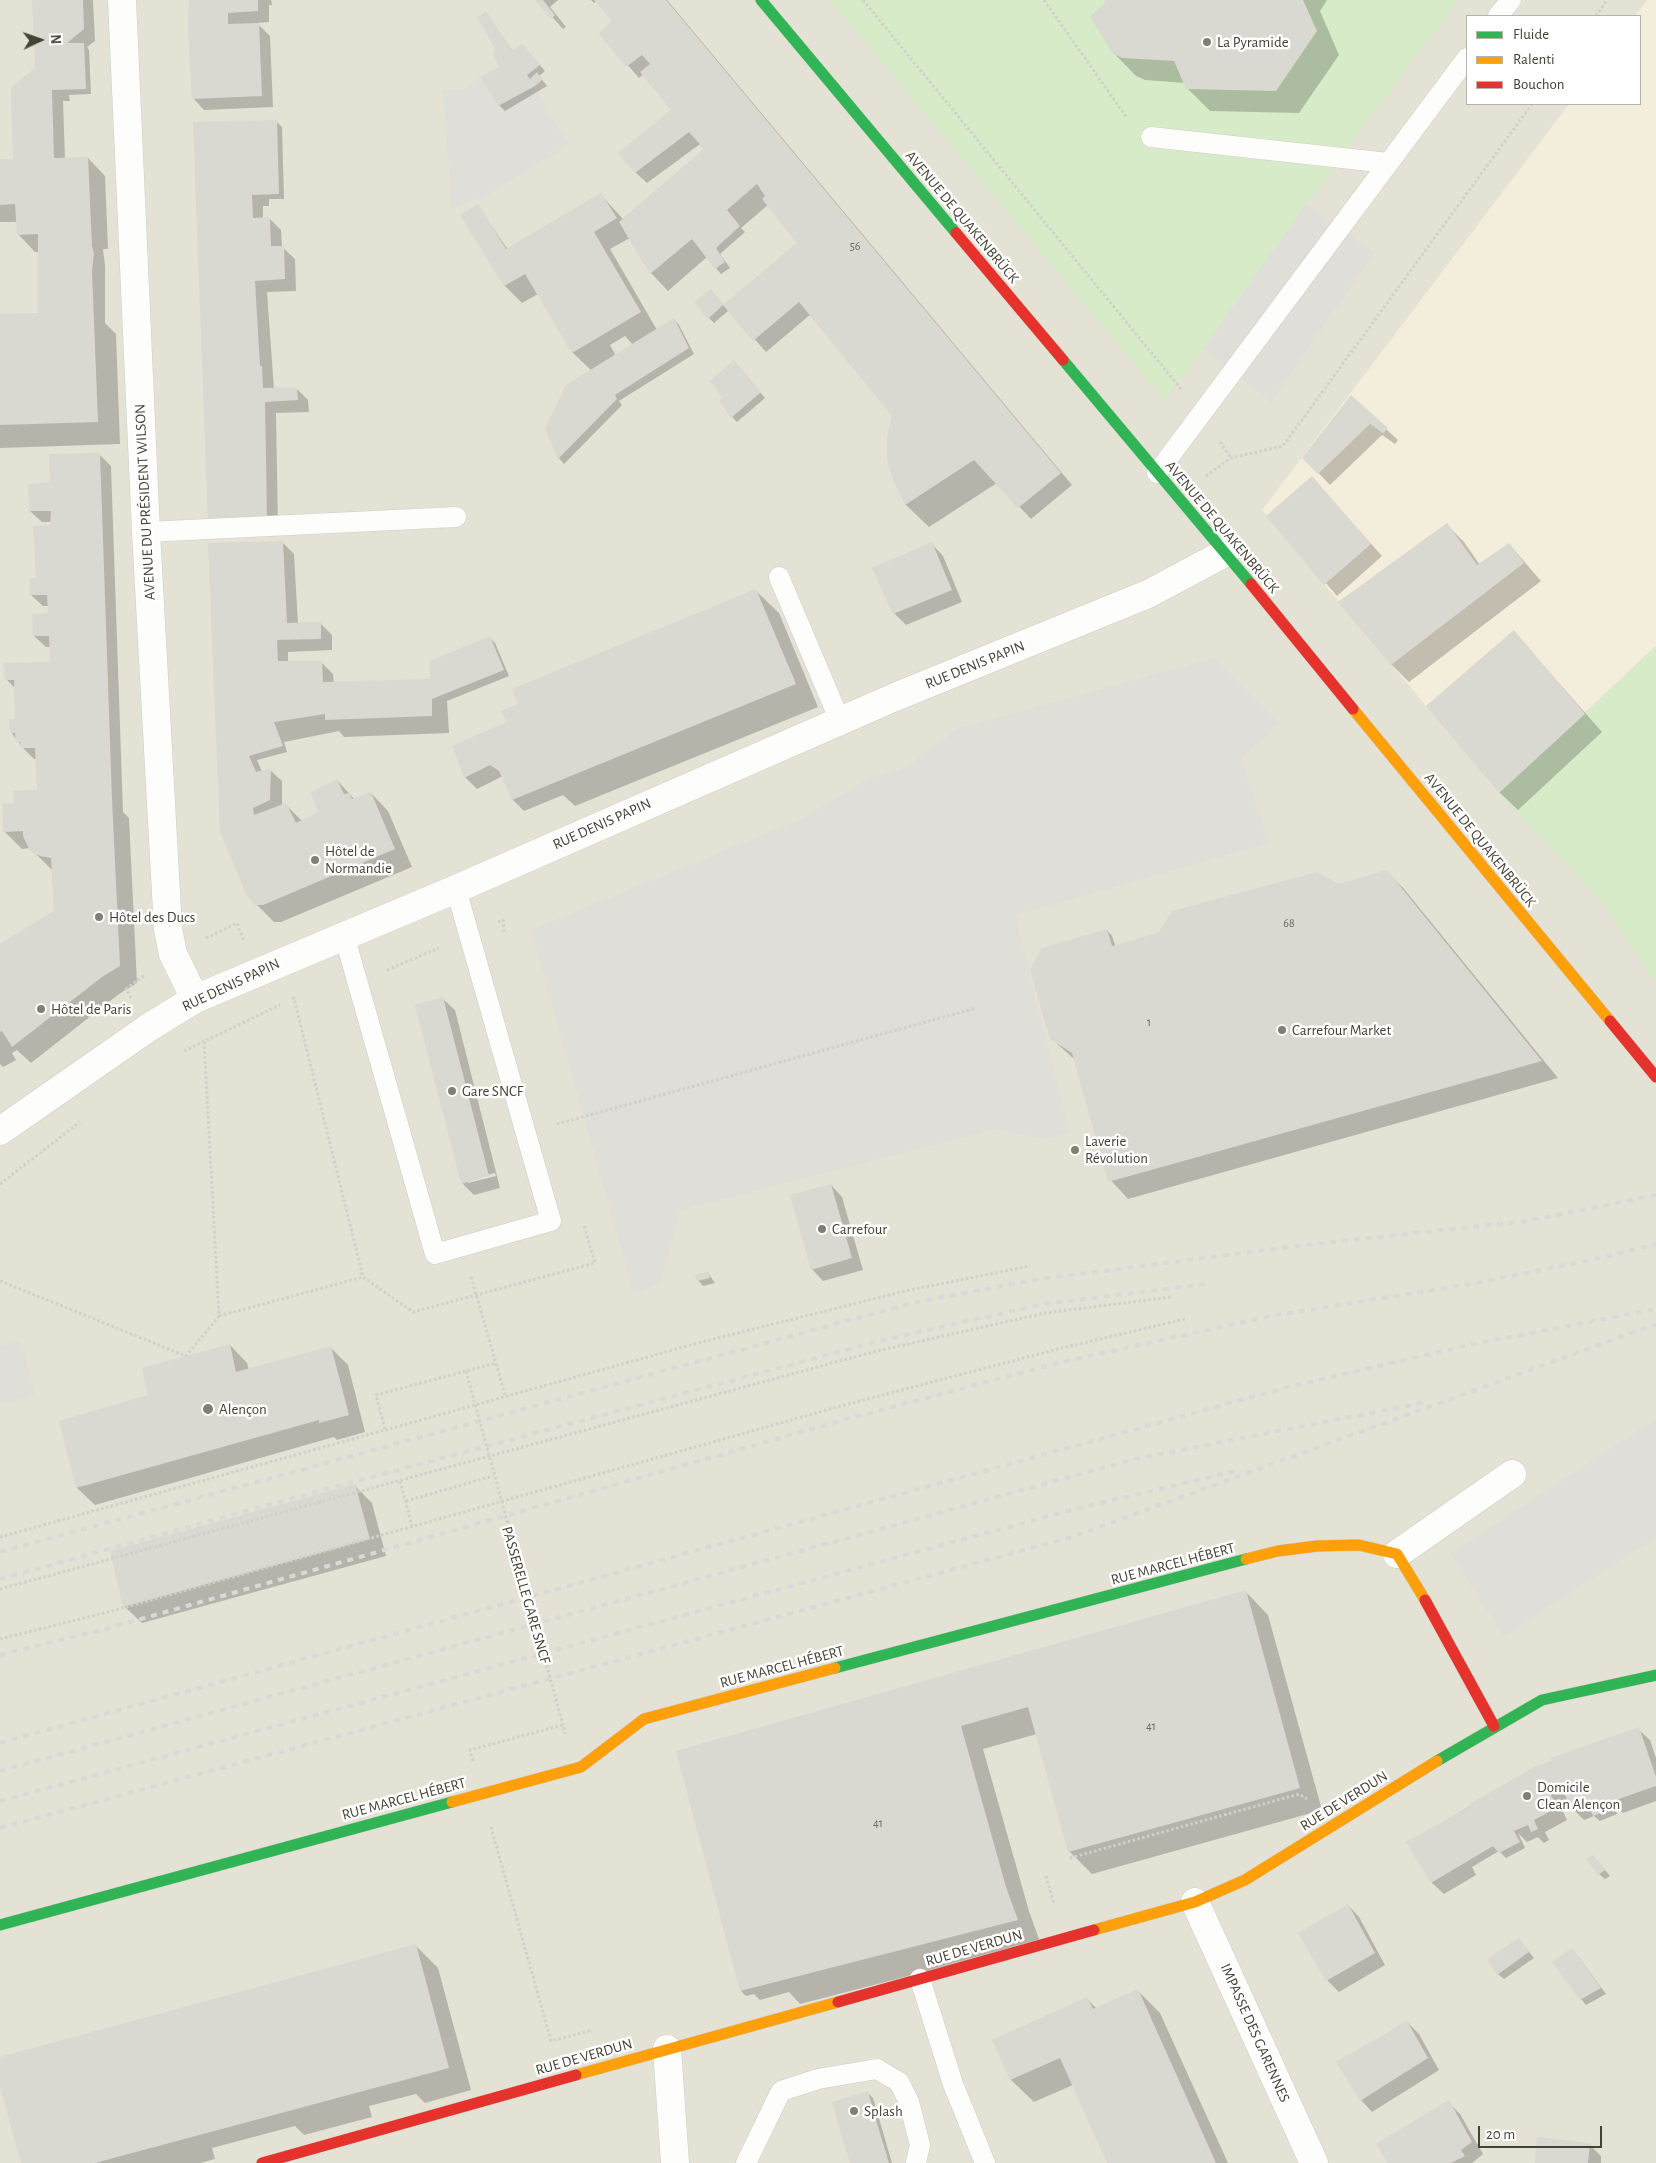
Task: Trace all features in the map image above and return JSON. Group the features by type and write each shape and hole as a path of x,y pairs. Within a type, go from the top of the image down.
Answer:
{"street":[{"name":"AVENUE DU PRÉSIDENT WILSON","path":"122,0 146,532 168,929 173,954 194,999"},
{"name":"AVENUE DE QUAKENBRÜCK","path":"761,0 1225,553 1656,1077"},
{"name":"RUE DENIS PAPIN","path":"0,1131 148,1028 194,999 456,888 840,721 1148,594 1225,553"},
{"path":"1494,1726 1471,1687 1436,1619 1397,1554 1512,1474"},
{"name":"RUE MARCEL HÉBERT","path":"0,1925 581,1767 644,1719 1269,1554 1317,1546 1360,1545 1397,1554"},
{"name":"RUE DE VERDUN","path":"262,2163 1196,1902 1245,1880 1494,1726 1542,1700 1656,1675"},
{"name":"IMPASSE DES GARENNES","path":"1196,1902 1314,2163"},
{"path":"667,2049 675,2163"}],"lane":[{"path":"1499,15 1511,0"},
{"path":"1157,473 1466,59"},
{"path":"1151,137 1388,163"},
{"path":"146,532 456,517"},
{"path":"779,577 840,721"},
{"path":"344,935 436,1254 551,1221 456,888"},
{"path":"920,1979 953,2084 985,2163"},
{"path":"746,2163 781,2091 818,2079 877,2070 899,2082 909,2102 920,2145 916,2163"}],"path":[{"path":"863,0 1201,414 1231,458"},
{"path":"1044,0 1127,118 1151,137"},
{"path":"1597,15 1608,0"},
{"path":"1178,497 1231,458 1283,446 1531,105"},
{"path":"356,977 383,972 504,920"},
{"path":"204,1041 302,994"},
{"path":"0,1281 186,1356 220,1316 363,1277 294,998"},
{"path":"194,999 204,1041 220,1316"},
{"path":"554,1125 976,1008"},
{"path":"462,1246 505,1396"},
{"path":"0,1537 698,1343 905,1291 1030,1266"},
{"path":"0,1589 873,1352 1045,1313 1171,1296"},
{"path":"0,1639 108,1612 841,1406 1058,1349 1185,1319"},
{"path":"385,1429 376,1395 496,1363"},
{"name":"PASSERELLE GARE SNCF","path":"466,1371 493,1476 563,1725 470,1750"},
{"path":"406,1501 493,1476"},
{"path":"400,1480 412,1526"},
{"path":"482,1794 551,2041"},
{"path":"1070,1858 1299,1794 1307,1800"},
{"path":"1046,1876 1051,1894"}],"shaded area":[{"path":"0,0 1656,0 1656,2163 0,2163"},
{"path":"1647,0 1656,0 1656,646 1499,793 1262,510 1568,105 1641,105 1641,15 1636,15"},
{"path":"481,77 498,106 534,87 568,145 486,196 452,208 443,90 463,89"},
{"path":"1306,204 1374,253 1271,402 1203,349"},
{"path":"1214,658 1279,723 1241,759 1269,843 1015,915 1069,1133 1043,1139 996,1129 680,1210 660,1283 634,1293 531,930 799,820 870,778 901,769 912,763 957,729"},
{"path":"21,1341 35,1394 5,1403 0,1401 0,1347"},
{"path":"1656,1419 1656,1537 1504,1636 1450,1554"}],"green space":[{"path":"830,0 1459,0 1377,108 1165,401"},
{"path":"1656,646 1656,982 1603,903 1499,793"}],"building":[{"path":"32,0 83,0 84,29 67,43 84,43 86,89 52,90 54,158 88,157 92,246 94,253 92,271 98,422 0,425 0,314 38,313 38,234 17,235 15,204 0,205 0,159 13,159 11,88 35,68"},
{"path":"189,0 258,0 258,11 228,13 228,24 259,23 262,96 192,99 188,26"},
{"path":"535,0 543,0 555,15 551,19"},
{"path":"594,0 666,0 1061,473 1018,508 974,460 905,505 893,480 887,459 887,436 892,416 799,302 753,341 723,305 797,243 762,199 765,196 757,184 727,210 740,226 716,248 725,262 715,269 692,239 650,274 619,222 704,149 689,132 635,173 618,153 671,110 640,72 650,64 642,55 626,67 599,34 612,21"},
{"name":"La Pyramide","path":"1105,0 1303,0 1317,31 1276,91 1186,89 1174,61 1122,58 1112,53 1090,17 1106,2"},
{"path":"486,11 512,51 522,43 540,65 527,75 530,79 537,72 542,80 535,86 498,106 481,77 499,67 493,54 495,48 477,17"},
{"path":"277,120 279,194 252,195 253,218 270,217 271,246 284,246 285,279 255,281 260,366 262,366 263,388 297,387 298,400 265,402 267,518 208,520 193,122"},
{"path":"601,193 617,218 594,232 641,312 572,353 525,274 504,286 460,215 478,204 506,249"},
{"path":"711,289 723,305 708,319 694,302"},
{"path":"674,318 689,348 615,395 617,399 558,459 545,429 566,385"},
{"path":"734,360 761,392 731,418 719,400 722,397 710,381"},
{"path":"1351,395 1388,428 1383,433 1370,424 1318,474 1302,458"},
{"path":"100,453 120,966 102,977 12,1047 2,1031 0,1032 0,944 54,911 51,858 40,856 30,851 23,836 23,831 3,832 2,803 14,803 14,791 37,790 35,748 21,748 20,742 16,742 15,733 10,733 9,720 15,719 14,680 5,680 3,663 50,662 49,636 33,636 32,614 48,613 47,595 30,595 30,578 36,578 33,526 50,525 51,511 29,511 28,484 50,482 49,454"},
{"path":"1312,476 1371,544 1324,585 1266,516"},
{"path":"1447,523 1477,565 1509,543 1524,563 1391,665 1338,602"},
{"path":"283,541 287,623 321,622 321,639 277,640 278,661 322,661 323,682 430,679 430,661 490,636 504,670 432,699 432,716 325,720 325,714 274,722 283,746 249,756 256,772 271,768 270,800 253,808 254,815 286,803 296,823 318,812 311,792 337,779 344,794 349,793 352,799 371,792 395,849 263,905 255,905 246,894 220,832 208,543"},
{"path":"932,542 952,590 893,614 872,568"},
{"path":"756,589 796,684 512,800 499,771 490,765 464,778 452,746 507,722 501,711 518,704 512,689"},
{"path":"1514,630 1585,714 1499,793 1426,706"},
{"name":"Carrefour Market","path":"1387,870 1542,1061 1108,1182 1072,1053 1050,1039 1035,988 1030,969 1042,948 1107,929 1112,946 1158,933 1172,911 1317,872 1339,884"},
{"name":"Gare SNCF","path":"443,997 489,1176 461,1184 415,1005"},
{"name":"Carrefour","path":"831,1184 852,1258 811,1270 790,1195"},
{"path":"709,1272 710,1278 697,1281 695,1274"},
{"path":"230,1344 236,1372 331,1346 349,1415 319,1423 319,1420 76,1488 59,1421 148,1395 142,1368"},
{"path":"355,1484 370,1539 123,1607 110,1551"},
{"path":"1246,1590 1300,1788 1068,1852 1028,1707 961,1726 1006,1887 1018,1920 740,1991 676,1751"},
{"path":"1639,1727 1656,1777 1656,1786 1610,1802 1612,1809 1593,1816 1587,1803 1571,1809 1562,1788 1550,1793 1557,1808 1534,1820 1538,1829 1531,1832 1528,1825 1514,1831 1520,1842 1499,1853 1493,1846 1431,1883 1406,1842 1471,1806 1470,1804 1534,1767 1551,1762 1551,1758"},
{"path":"1593,1855 1605,1870 1598,1875 1586,1859"},
{"path":"1348,1904 1375,1953 1326,1981 1298,1933"},
{"path":"1519,1938 1529,1952 1497,1975 1487,1959"},
{"path":"416,1944 449,2068 95,2163 21,2163 0,2087 0,2057"},
{"path":"1572,1948 1601,1988 1580,2000 1552,1962"},
{"path":"1138,1989 1216,2163 1107,2163 1060,2058 1010,2080 992,2040 1087,1997 1093,2009"},
{"path":"1407,2021 1428,2058 1360,2101 1336,2062"},
{"path":"868,2091 889,2163 850,2163 845,2147 832,2102"},
{"path":"1449,2100 1472,2142 1461,2150 1465,2156 1451,2163 1388,2163 1376,2144"},
{"path":"1537,2137 1590,2143 1588,2163 1535,2163"}],"railway":[{"path":"0,1552 912,1303 1034,1280 1288,1247 1527,1221 1656,1195"},
{"path":"0,1655 109,1628 847,1419 1062,1362 1271,1316 1471,1284 1600,1258 1656,1244"},
{"path":"0,1579 260,1507 879,1341 1044,1304 1205,1284"},
{"path":"0,1743 1288,1387 1474,1344 1656,1309"},
{"path":"0,1828 1072,1537 1656,1324"},
{"path":"0,1771 1135,1459 1427,1402"},
{"path":"0,1801 1071,1510 1240,1470"}],"traffic: fast":[{"path":"761,0 956,233"},
{"path":"1063,360 1251,584"},
{"path":"835,1668 1246,1559"},
{"path":"1437,1761 1542,1700 1656,1675"},
{"path":"0,1925 452,1802"}],"traffic: slow":[{"path":"1353,709 1610,1021"},
{"path":"1246,1559 1278,1551 1317,1546 1359,1545 1397,1554 1425,1600"},
{"path":"452,1802 581,1767 644,1719 835,1668"},
{"path":"1094,1930 1195,1902 1245,1880 1437,1761"},
{"path":"576,2075 838,2002"}],"traffic: jam":[{"path":"956,233 1063,360"},
{"path":"1251,584 1353,709"},
{"path":"1610,1021 1656,1077"},
{"path":"1425,1600 1494,1726"},
{"path":"838,2002 1094,1930"},
{"path":"262,2163 576,2075"}],"place":[{"name":"La Pyramide","path":"1207,42"},
{"name":"Hôtel de Normandie","path":"315,860"},
{"name":"Hôtel des Ducs","path":"99,917"},
{"name":"Hôtel de Paris","path":"41,1009"},
{"name":"Carrefour Market","path":"1282,1030"},
{"name":"Gare SNCF","path":"452,1091"},
{"name":"Laverie Révolution","path":"1075,1150"},
{"name":"Carrefour","path":"822,1229"},
{"name":"Alençon","path":"208,1409"},
{"name":"Domicile Clean Alençon","path":"1527,1796"},
{"name":"Splash","path":"854,2111"}]}
